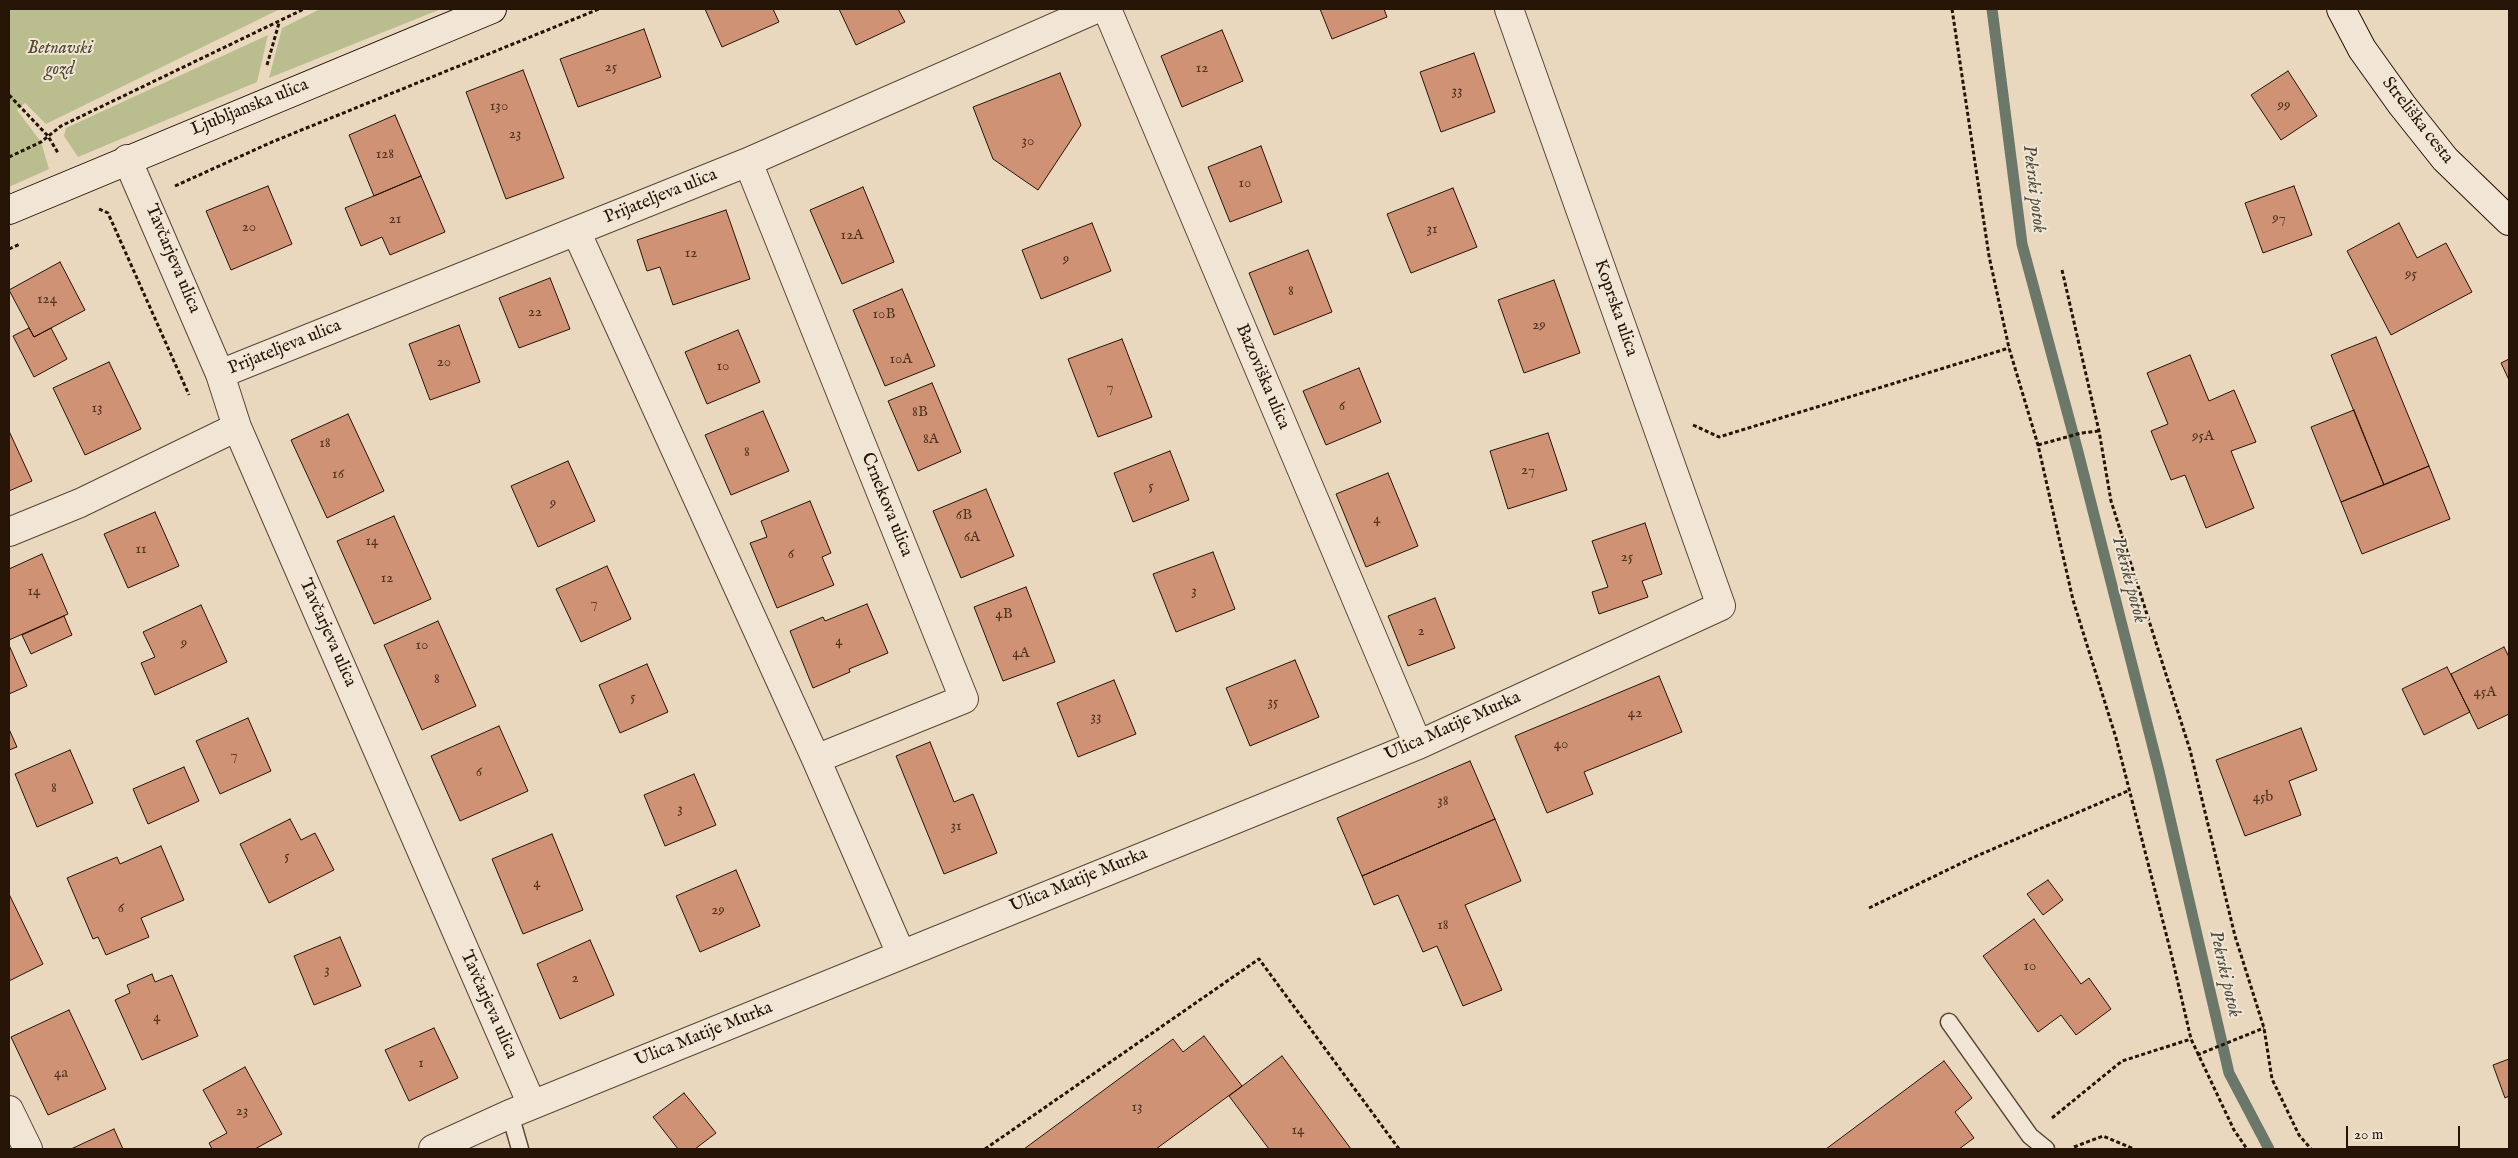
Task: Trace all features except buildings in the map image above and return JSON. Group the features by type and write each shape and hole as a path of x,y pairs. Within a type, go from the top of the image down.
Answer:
{"street":[{"name":"Ljubljanska ulica","path":"9,210 127,159 492,9"},
{"name":"Prijateljeva ulica","path":"220,374 748,162 1096,9"},
{"name":"Bazoviška ulica","path":"1107,9 1418,745"},
{"name":"Koprska ulica","path":"1509,9 1721,606"},
{"name":"Streliška cesta","path":"2341,9 2362,49 2402,105 2445,159 2509,221"},
{"name":"Tavčarjeva ulica","path":"127,159 220,374 237,427 521,1109"},
{"name":"Crnekova ulica","path":"748,162 964,699 816,759"},
{"path":"576,231 816,759 901,954"},
{"path":"9,532 80,502 237,427"},
{"name":"Ulica Matije Murka","path":"433,1149 521,1109 1418,745 1721,606"},
{"path":"9,1110 28,1149"}],"lane":[{"path":"1949,1022 2030,1136 2046,1149"},
{"path":"520,1149 521,1109"}],"path":[{"path":"9,157 41,142 61,126 304,9"},
{"path":"170,189 185,180 272,142 599,9"},
{"path":"1952,9 1989,256 2009,348 2038,445 2073,600 2116,738 2130,790 2171,953 2190,1039 2234,1130 2246,1149"},
{"path":"9,95 48,136 62,162"},
{"path":"90,208 108,213 192,403"},
{"path":"9,249 25,242"},
{"path":"2062,270 2099,431 2111,501 2190,750 2235,936 2264,1028 2272,1079 2298,1135 2310,1149"},
{"path":"1649,402 1720,438 2009,348"},
{"path":"2038,445 2081,433 2099,431"},
{"path":"1869,908 1972,858 2130,790"},
{"path":"985,1149 1259,959 1399,1149"},
{"path":"2197,1055 2264,1028"},
{"path":"2030,1136 2122,1062 2190,1039"},
{"path":"2068,1149 2104,1136 2134,1149"}],"green space":[{"name":"Betnavski gozd","path":"9,9 280,9 46,124 25,103 17,110 41,142 49,169 9,187"},
{"path":"320,9 441,9 269,78 282,28"},
{"path":"268,35 257,82 78,157 64,136 66,128"}],"waterway":[{"name":"Pekrski potok","path":"1992,9 2022,244 2078,452 2159,771 2229,1073 2269,1149"}]}
